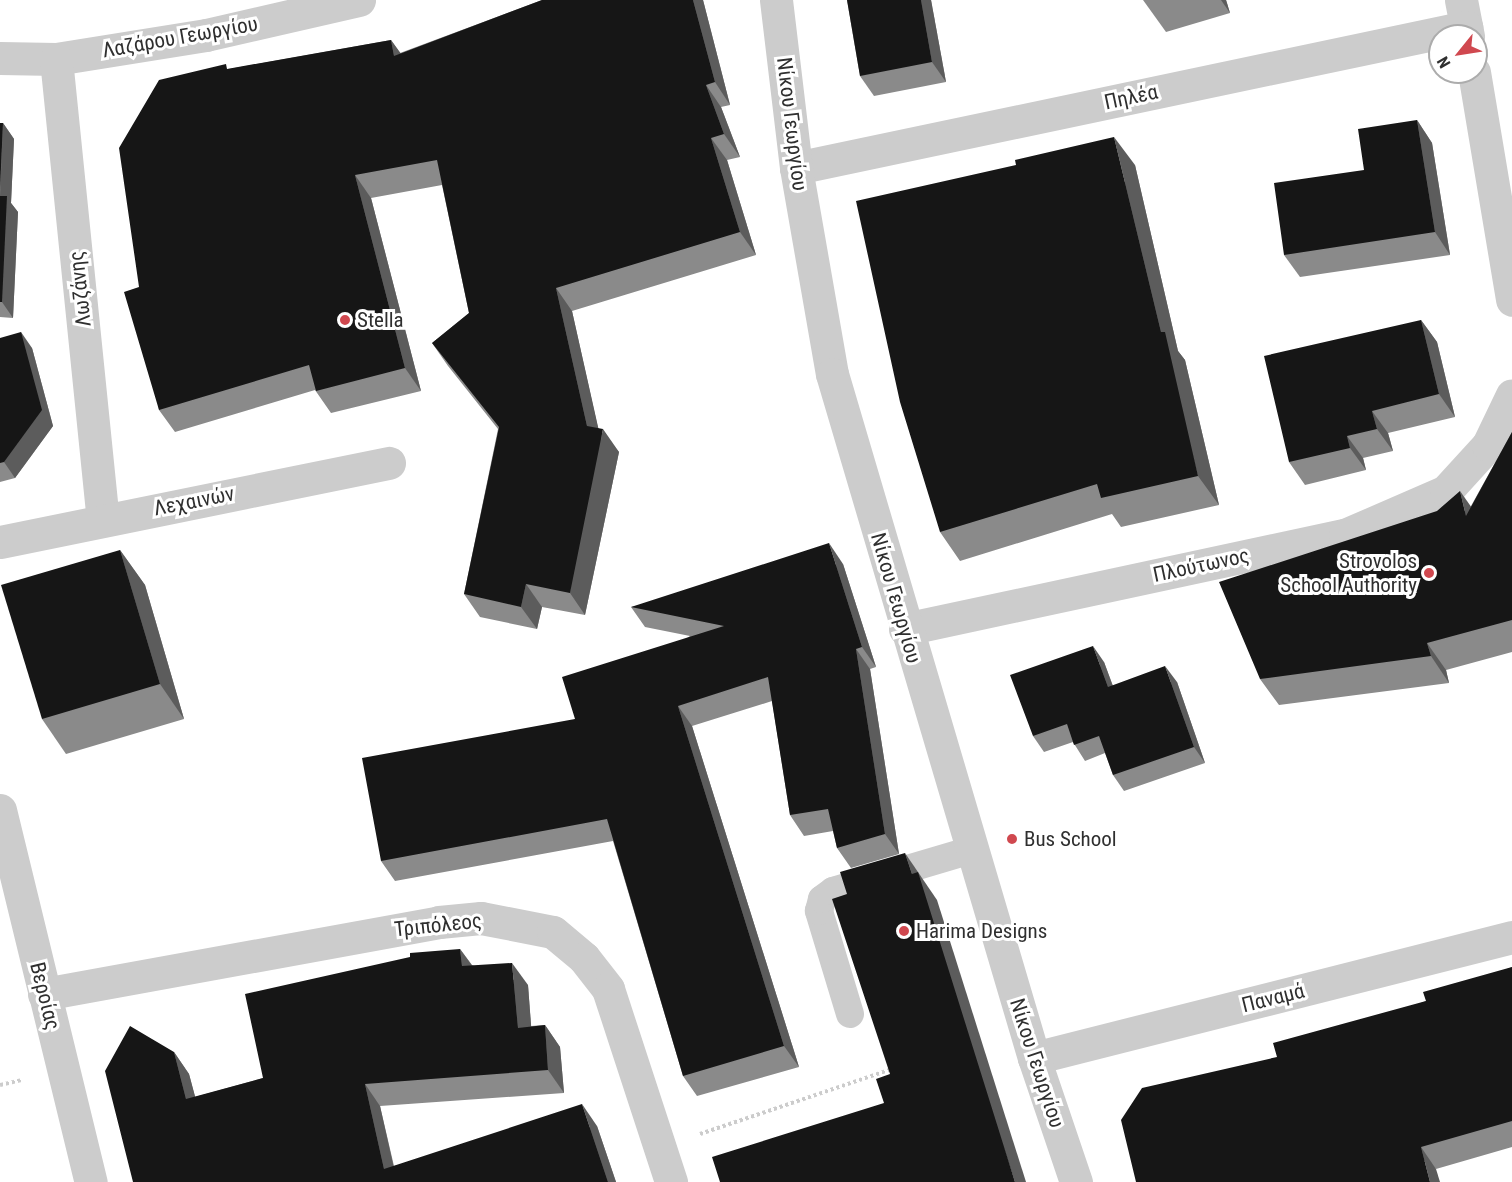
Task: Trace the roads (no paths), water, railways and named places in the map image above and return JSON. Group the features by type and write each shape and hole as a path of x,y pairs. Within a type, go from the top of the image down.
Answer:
{"street":[{"name":"Λαζάρου Γεωργίου","path":"0,58 56,59 206,35 355,0"},
{"name":"Νίκου Γεωργίου","path":"776,0 796,168 832,374 971,850 1034,1058 1076,1182"},
{"name":"Πηλέα","path":"796,168 1465,21"},
{"name":"Λωζάνης","path":"56,59 103,519"},
{"path":"1476,84 1512,300"},
{"name":"Πλούτωνος","path":"905,628 1345,535 1446,491 1488,445 1512,395"},
{"name":"Λεχαινών","path":"0,542 103,519 388,464"},
{"name":"Βεροίας","path":"0,810 92,1182"},
{"name":"Τριπόλεος","path":"45,994 439,922 481,918 518,923 553,932 584,958 608,989 671,1182"},
{"name":"Παναμά","path":"1034,1058 1512,937"}],"lane":[{"path":"850,1014 819,911 822,899 833,891 971,850"}],"place":[{"name":"Stella","path":"345,320"},
{"name":"Strovolos School Authority","path":"1429,573"},
{"name":"Bus School","path":"1012,839"},
{"name":"Harima Designs","path":"904,931"}]}
